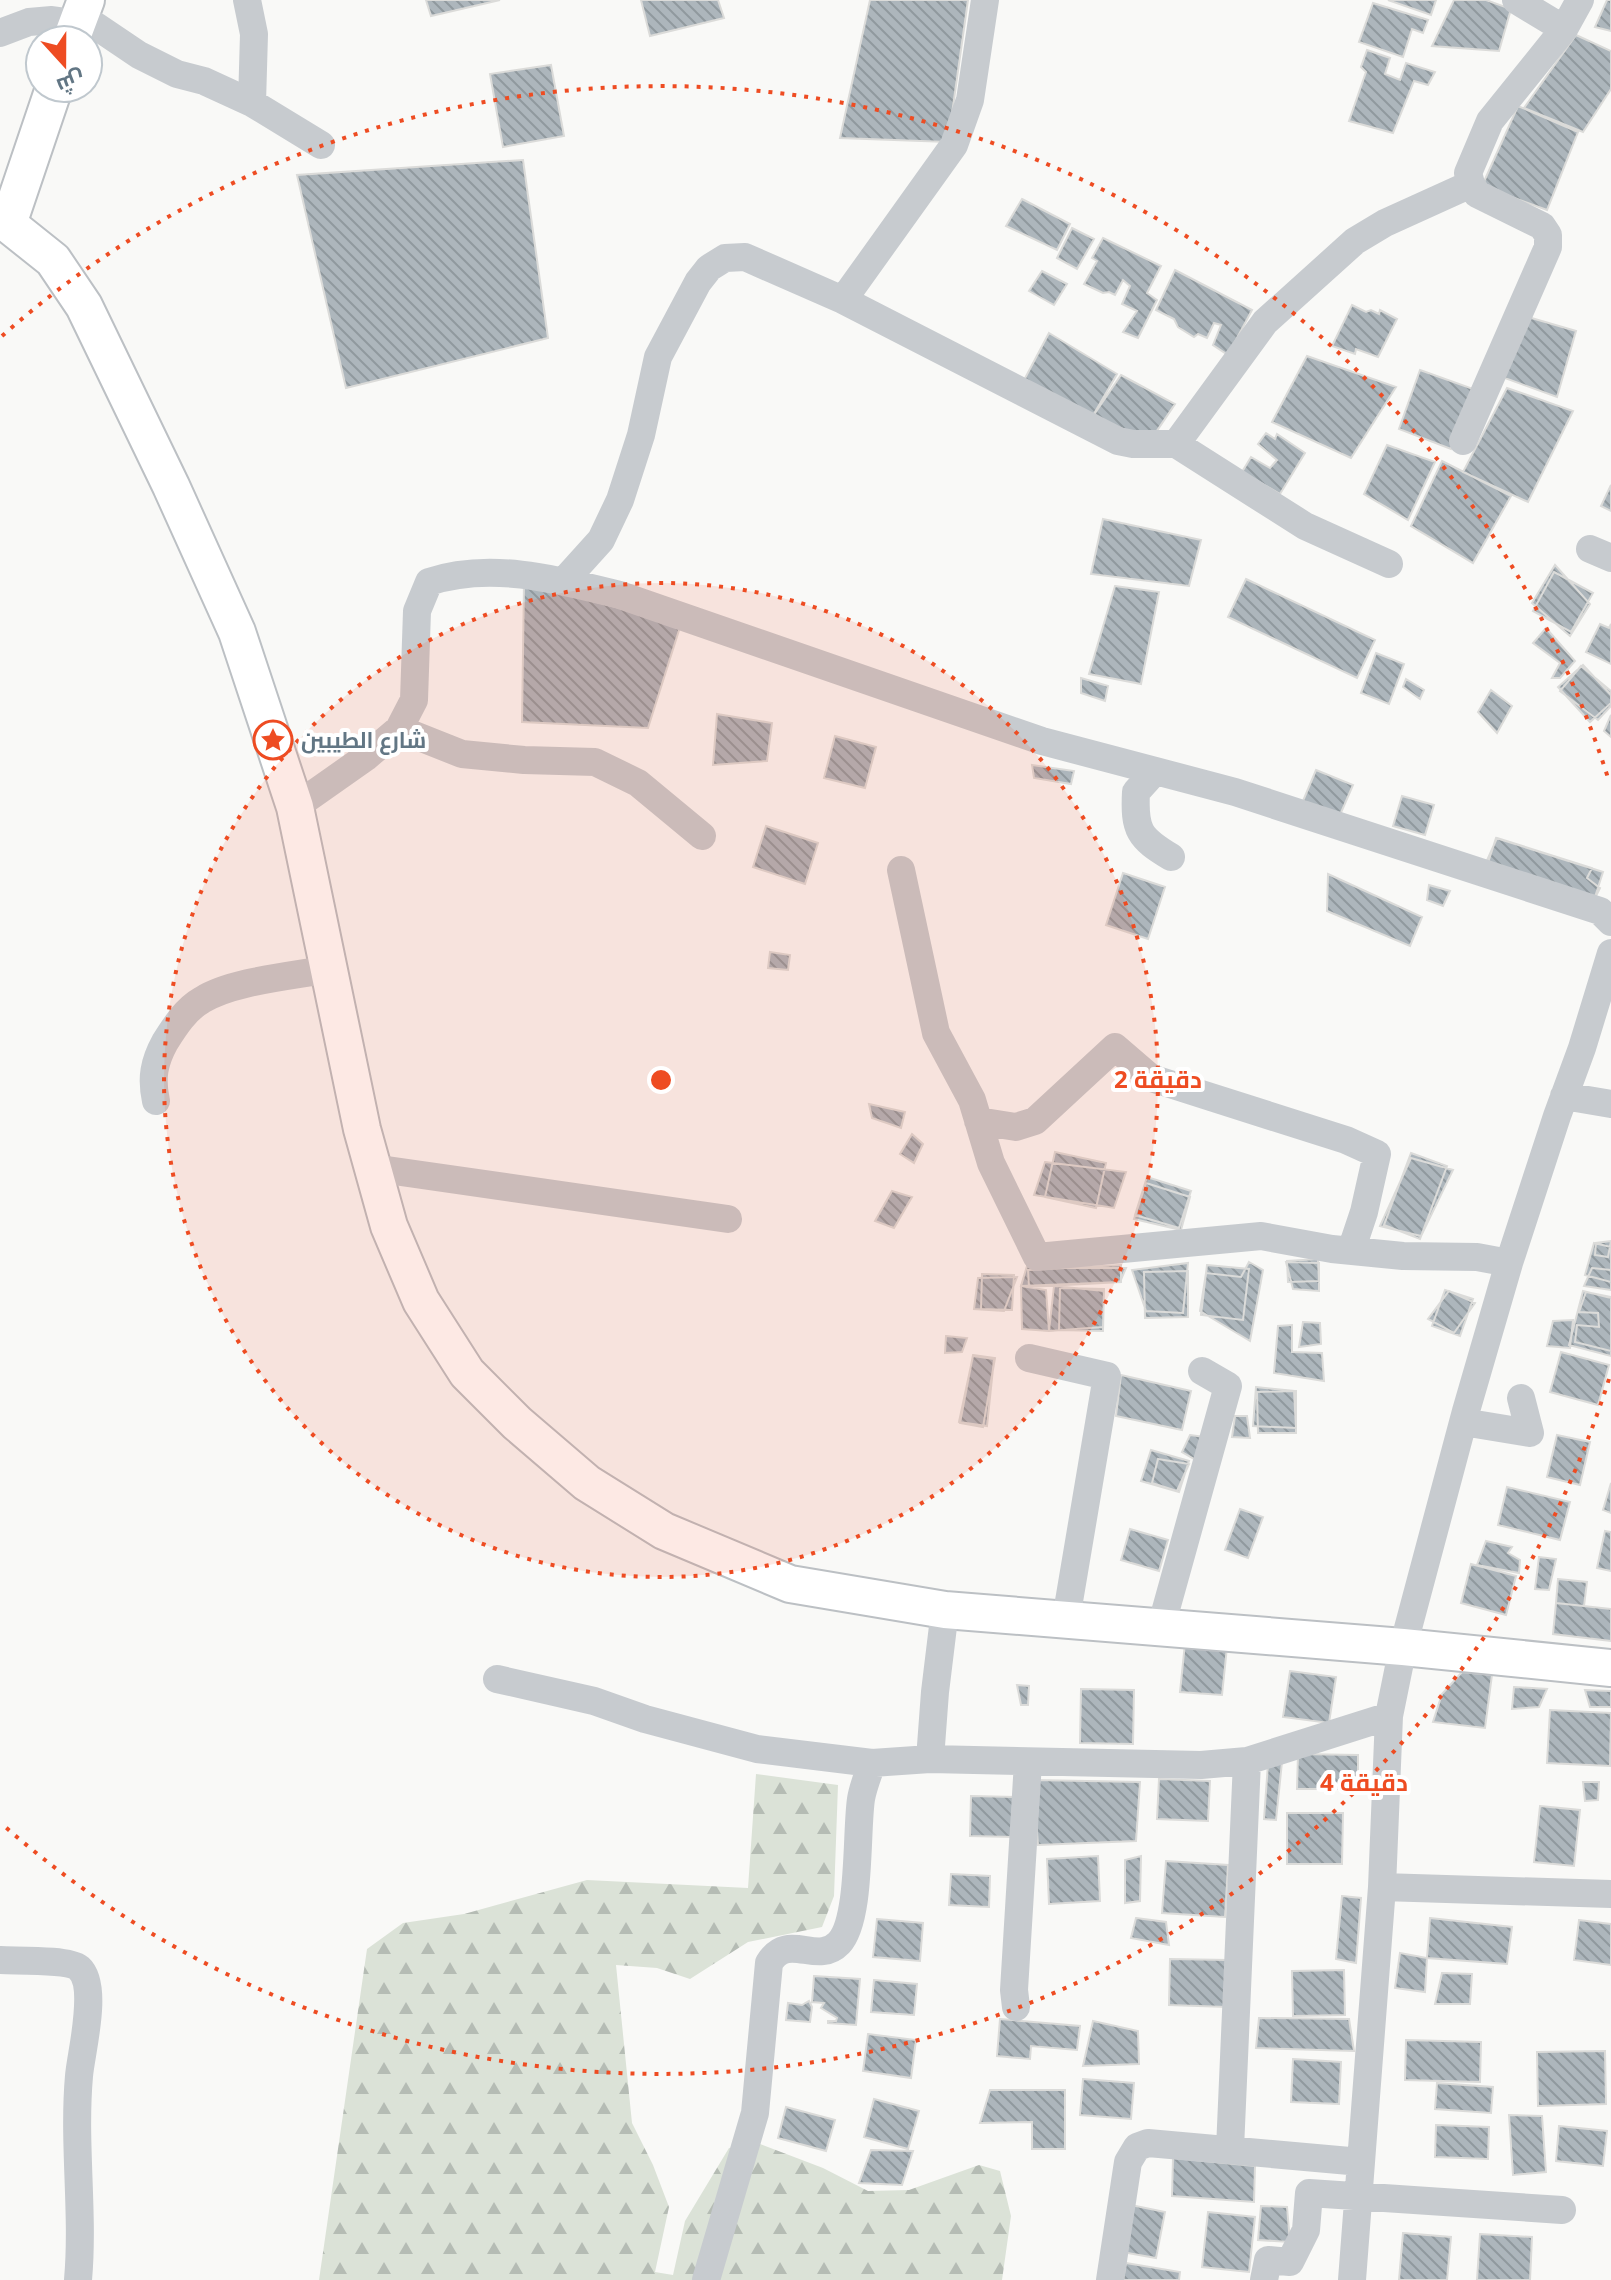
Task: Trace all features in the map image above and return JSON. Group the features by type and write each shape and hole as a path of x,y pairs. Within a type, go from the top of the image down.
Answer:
{"main road":[{"path":"48,104 4,233 53,260 91,320 237,632 295,807 373,1168 389,1226 421,1301 467,1373 517,1423 587,1483 664,1531 790,1584 945,1610 1403,1647 1611,1668"}],"street":[{"path":"247,0 254,34 252,103"},
{"path":"843,300 954,145 970,100 985,0"},
{"path":"1516,0 1564,29"},
{"path":"1463,441 1548,247 1548,235 1542,226 1477,194 1468,173 1490,121 1564,29 1580,0"},
{"path":"0,33 29,22 84,13 96,26 139,55 177,74 204,81 252,103 321,145"},
{"path":"1176,444 1265,322 1355,241 1385,223 1471,184"},
{"path":"564,581 601,540 620,500 641,435 658,357 698,282 709,268 725,258 745,257 843,300 1118,441 1176,444 1305,526 1389,564"},
{"path":"295,807 366,757 399,729 414,700 417,611 429,582 467,574 512,574 564,581 620,595 1042,741 1235,792 1600,911 1611,922"},
{"path":"399,729 462,754 595,762 638,783 702,836"},
{"path":"1155,771 1136,792 1135,815 1145,841 1171,857"},
{"path":"901,870 936,1033 972,1100 991,1163 1037,1257 1261,1236 1351,1251 1403,1256 1477,1257 1509,1263"},
{"path":"1352,2280 1382,1887 1389,1716 1403,1647 1509,1263 1564,1096 1606,986 1611,953"},
{"path":"156,1101 152,1082 156,1058 183,1016 202,999 231,988 329,969"},
{"path":"978,1121 1016,1127 1035,1121 1115,1047 1151,1078 1346,1140 1377,1154 1364,1212 1351,1251"},
{"path":"1564,1096 1611,1104"},
{"path":"373,1168 728,1219"},
{"path":"1029,1358 1107,1376 1066,1619"},
{"path":"1161,1627 1228,1386 1202,1371"},
{"path":"1463,1422 1530,1433 1521,1398"},
{"path":"930,1759 945,1610"},
{"path":"497,1679 594,1701 668,1726 757,1749 872,1763 930,1759 1201,1765 1247,1761 1389,1716"},
{"path":"1230,2149 1247,1761"},
{"path":"1016,2007 1014,1990 1028,1762"},
{"path":"706,2280 755,2113 769,1963 775,1953 787,1948 822,1952 836,1946 847,1934 861,1797 872,1763"},
{"path":"1382,1887 1611,1894"},
{"path":"0,1960 68,1963 79,1968 87,1982 88,2010 78,2078 78,2280"},
{"path":"1110,2280 1128,2162 1137,2147 1148,2143 1361,2162"},
{"path":"1264,2280 1268,2260 1290,2262 1306,2230 1309,2193 1562,2210"}],"green space":[{"path":"756,1774 838,1785 834,1896 822,1927 748,1942 690,1979 657,1968 616,1965 632,2123 669,2207 655,2272 673,2275 685,2221 729,2148 760,2144 823,2168 868,2191 909,2190 979,2165 1000,2171 1011,2216 1002,2280 319,2280 367,1949 403,1923 464,1914 587,1880 748,1888"}],"building":[{"path":"426,0 500,0 431,16"},
{"path":"641,0 718,0 724,18 650,36"},
{"path":"870,0 968,0 948,142 840,138"},
{"path":"1388,0 1436,0 1431,15"},
{"path":"1454,0 1486,0 1511,9 1499,51 1432,46"},
{"path":"1607,0 1611,0 1611,31 1595,27"},
{"path":"1373,3 1428,20 1423,33 1412,29 1403,57 1359,42"},
{"path":"1576,35 1611,51 1611,89 1583,132 1524,108"},
{"path":"1367,50 1390,58 1385,74 1400,80 1406,63 1435,72 1428,85 1414,81 1393,133 1349,121 1366,72 1361,67"},
{"path":"551,65 564,136 503,147 490,74"},
{"path":"1518,106 1578,132 1547,210 1482,186"},
{"path":"523,160 548,338 346,388 297,175"},
{"path":"1022,199 1070,224 1057,250 1006,226"},
{"path":"1072,228 1094,239 1077,269 1057,258"},
{"path":"1103,238 1161,266 1147,293 1157,300 1138,338 1123,332 1137,311 1122,304 1130,286 1123,280 1115,295 1084,284 1097,261 1092,258"},
{"path":"1175,270 1252,310 1228,355 1213,345 1221,325 1214,323 1207,338 1198,334 1194,337 1178,327 1174,319 1156,310"},
{"path":"1042,271 1067,284 1054,305 1029,291"},
{"path":"1352,305 1366,312 1371,310 1379,314 1380,310 1397,319 1378,357 1356,349 1355,354 1332,346"},
{"path":"1528,317 1576,331 1557,397 1502,377"},
{"path":"1049,333 1117,374 1091,419 1023,382"},
{"path":"1307,356 1396,387 1351,458 1272,422"},
{"path":"1420,370 1476,390 1451,449 1399,429"},
{"path":"1121,375 1175,404 1152,438 1091,419"},
{"path":"1507,388 1573,411 1528,502 1463,472"},
{"path":"1266,433 1275,439 1277,434 1305,453 1280,494 1242,472 1251,457 1270,468 1277,460 1258,444"},
{"path":"1387,445 1435,462 1408,520 1364,494"},
{"path":"1442,461 1511,496 1473,563 1411,526"},
{"path":"1611,485 1611,511 1601,506"},
{"path":"1103,519 1201,540 1189,586 1091,574"},
{"path":"1555,565 1590,604 1570,636 1532,603"},
{"path":"1554,572 1593,593 1571,632 1533,611"},
{"path":"1246,579 1375,640 1357,678 1228,617"},
{"path":"524,583 681,624 648,728 522,722"},
{"path":"1115,586 1159,592 1141,684 1089,674"},
{"path":"1600,624 1609,628 1611,624 1611,664 1586,652"},
{"path":"1546,628 1575,661 1560,678 1552,678 1560,663 1533,643"},
{"path":"1376,653 1404,664 1389,704 1361,693"},
{"path":"1583,665 1611,695 1611,703 1590,722 1558,687"},
{"path":"1581,666 1611,691 1611,706 1598,720 1560,691"},
{"path":"1081,678 1108,686 1105,701 1081,693"},
{"path":"1406,679 1424,690 1420,699 1403,687"},
{"path":"1491,690 1512,706 1497,733 1478,712"},
{"path":"717,714 772,723 767,761 713,765"},
{"path":"1611,715 1611,737 1604,731"},
{"path":"835,736 876,747 865,788 824,778"},
{"path":"1032,765 1074,771 1071,784 1034,778"},
{"path":"1316,770 1353,785 1340,815 1303,801"},
{"path":"1402,796 1434,805 1425,835 1393,826"},
{"path":"766,826 818,843 805,884 753,867"},
{"path":"1496,838 1603,872 1594,900 1487,866"},
{"path":"1497,838 1592,868 1587,878 1600,888 1593,902 1485,865"},
{"path":"1123,873 1165,887 1148,939 1106,925"},
{"path":"1328,874 1422,917 1410,946 1327,911"},
{"path":"1429,885 1450,891 1443,906 1427,900"},
{"path":"770,952 790,955 788,970 768,968"},
{"path":"869,1104 905,1112 901,1128 872,1118"},
{"path":"912,1134 923,1144 914,1163 900,1154"},
{"path":"1055,1152 1106,1163 1096,1208 1045,1197"},
{"path":"1411,1153 1447,1166 1420,1239 1384,1225"},
{"path":"1411,1158 1453,1170 1421,1236 1380,1226"},
{"path":"1045,1162 1126,1172 1114,1208 1034,1195"},
{"path":"1147,1177 1191,1191 1179,1228 1135,1215"},
{"path":"1146,1183 1190,1197 1181,1230 1134,1219"},
{"path":"892,1191 912,1197 894,1228 875,1221"},
{"path":"1611,1241 1608,1257 1595,1255 1596,1243"},
{"path":"1594,1243 1611,1247 1611,1282 1585,1275"},
{"path":"1318,1259 1319,1281 1288,1282 1287,1261"},
{"path":"1249,1262 1263,1270 1250,1341 1200,1311 1206,1273 1241,1277"},
{"path":"1286,1262 1319,1263 1319,1291 1293,1289"},
{"path":"1188,1263 1183,1313 1146,1311 1132,1270"},
{"path":"1121,1265 1121,1282 1029,1287 1028,1270"},
{"path":"1207,1265 1249,1269 1243,1320 1201,1315"},
{"path":"1027,1266 1126,1268 1120,1282 1021,1286"},
{"path":"1592,1268 1611,1270 1611,1290 1584,1286"},
{"path":"1188,1271 1188,1317 1145,1318 1144,1272"},
{"path":"982,1274 1014,1275 1012,1310 981,1309"},
{"path":"1017,1277 1004,1311 974,1309 978,1278"},
{"path":"1021,1286 1046,1290 1049,1331 1022,1329"},
{"path":"1054,1286 1104,1291 1103,1327 1049,1331"},
{"path":"1060,1288 1104,1289 1103,1331 1059,1330"},
{"path":"1445,1290 1473,1299 1460,1336 1432,1326"},
{"path":"1449,1291 1475,1303 1454,1333 1428,1319"},
{"path":"1583,1291 1611,1298 1611,1356 1569,1345"},
{"path":"1586,1292 1611,1297 1611,1351 1575,1342 1577,1325 1599,1327 1598,1313 1579,1312"},
{"path":"1573,1320 1570,1348 1547,1346 1553,1321"},
{"path":"1303,1322 1320,1323 1321,1344 1299,1347"},
{"path":"1292,1325 1292,1352 1322,1353 1324,1381 1274,1373 1278,1326"},
{"path":"946,1336 967,1338 962,1352 945,1353"},
{"path":"1561,1352 1609,1365 1598,1405 1550,1392"},
{"path":"973,1355 995,1358 983,1427 960,1423"},
{"path":"973,1356 994,1359 987,1426 959,1422"},
{"path":"1121,1375 1191,1391 1182,1430 1116,1416"},
{"path":"1256,1387 1294,1391 1296,1428 1253,1426"},
{"path":"1296,1391 1296,1433 1258,1433 1257,1392"},
{"path":"1235,1416 1247,1416 1250,1438 1232,1437"},
{"path":"1190,1435 1205,1437 1196,1460 1182,1452"},
{"path":"1557,1435 1590,1442 1580,1485 1547,1477"},
{"path":"1151,1450 1189,1461 1179,1492 1141,1481"},
{"path":"1158,1459 1189,1464 1177,1491 1152,1483"},
{"path":"1611,1483 1611,1513 1603,1510"},
{"path":"1507,1487 1570,1502 1560,1540 1498,1525"},
{"path":"1240,1509 1263,1517 1248,1558 1225,1550"},
{"path":"1130,1529 1168,1540 1159,1571 1121,1560"},
{"path":"1605,1531 1611,1532 1611,1571 1597,1568"},
{"path":"1486,1541 1512,1547 1508,1553 1520,1560 1519,1573 1477,1565"},
{"path":"1539,1557 1556,1559 1549,1590 1535,1589"},
{"path":"1471,1564 1516,1576 1506,1615 1461,1603"},
{"path":"1558,1579 1587,1582 1584,1606 1556,1603"},
{"path":"1556,1603 1611,1609 1611,1641 1553,1634"},
{"path":"1185,1643 1227,1647 1222,1695 1180,1692"},
{"path":"1290,1671 1336,1677 1329,1723 1283,1717"},
{"path":"1462,1672 1492,1675 1485,1728 1433,1722 1442,1694"},
{"path":"1017,1685 1029,1686 1028,1705 1021,1705"},
{"path":"1514,1687 1547,1689 1539,1707 1512,1709"},
{"path":"1081,1689 1134,1690 1133,1744 1080,1743"},
{"path":"1585,1690 1611,1691 1611,1707 1590,1707"},
{"path":"1550,1710 1611,1713 1610,1766 1547,1763"},
{"path":"1298,1754 1358,1755 1358,1789 1297,1789"},
{"path":"1282,1762 1276,1820 1264,1819 1268,1764"},
{"path":"1159,1779 1210,1781 1208,1821 1157,1819"},
{"path":"1033,1780 1140,1782 1136,1841 1038,1845"},
{"path":"1583,1782 1599,1782 1598,1800 1585,1801"},
{"path":"971,1796 1015,1797 1014,1837 970,1836"},
{"path":"1540,1806 1580,1810 1574,1866 1534,1862"},
{"path":"1287,1813 1343,1813 1342,1864 1287,1864"},
{"path":"1098,1856 1100,1901 1049,1904 1047,1859"},
{"path":"1141,1856 1140,1901 1125,1903 1125,1860"},
{"path":"1166,1861 1228,1865 1225,1917 1162,1913"},
{"path":"951,1874 990,1876 989,1907 949,1905"},
{"path":"1342,1896 1361,1898 1356,1963 1336,1959"},
{"path":"1136,1918 1166,1922 1169,1945 1131,1938"},
{"path":"1430,1918 1512,1927 1507,1964 1427,1958"},
{"path":"877,1919 923,1923 920,1961 873,1957"},
{"path":"1579,1920 1611,1924 1611,1965 1574,1960"},
{"path":"1400,1953 1427,1958 1425,1992 1395,1988"},
{"path":"1170,1959 1228,1960 1227,2007 1169,2005"},
{"path":"1344,1970 1345,2015 1293,2016 1292,1971"},
{"path":"1442,1973 1472,1974 1470,2004 1435,2004"},
{"path":"814,1976 860,1979 856,2025 828,2023 837,2018 821,2008 824,2003 812,2002"},
{"path":"874,1980 917,1984 914,2015 871,2012"},
{"path":"809,2001 812,2007 810,2022 786,2020 788,2003 802,2005"},
{"path":"1259,2018 1349,2019 1354,2051 1256,2048"},
{"path":"1000,2019 1080,2026 1077,2050 1031,2046 1030,2059 997,2056"},
{"path":"1093,2021 1138,2031 1139,2064 1083,2066"},
{"path":"868,2034 916,2040 911,2078 863,2071"},
{"path":"1406,2040 1481,2042 1480,2082 1405,2080"},
{"path":"1605,2051 1606,2104 1538,2106 1537,2052"},
{"path":"1293,2059 1341,2062 1339,2104 1291,2102"},
{"path":"1083,2079 1134,2083 1131,2119 1080,2115"},
{"path":"1437,2083 1493,2087 1491,2113 1435,2109"},
{"path":"990,2090 1065,2090 1065,2149 1032,2149 1032,2122 980,2123"},
{"path":"874,2099 919,2111 908,2149 864,2137"},
{"path":"786,2107 835,2120 826,2151 778,2138"},
{"path":"1509,2115 1542,2116 1546,2172 1513,2175"},
{"path":"1436,2125 1489,2127 1488,2159 1435,2157"},
{"path":"1559,2126 1607,2131 1603,2166 1556,2161"},
{"path":"871,2150 913,2151 902,2185 859,2183"},
{"path":"1173,2158 1255,2166 1254,2202 1172,2196"},
{"path":"1131,2205 1165,2212 1156,2258 1122,2252"},
{"path":"1261,2206 1287,2207 1290,2242 1258,2240"},
{"path":"1208,2212 1255,2217 1249,2272 1202,2267"},
{"path":"1403,2233 1451,2237 1447,2280 1399,2280"},
{"path":"1480,2234 1532,2237 1530,2280 1477,2280"},
{"path":"1126,2263 1180,2272 1179,2280 1123,2280"}],"place":[{"name":"شارع الطيبين","path":"273,740"}]}
